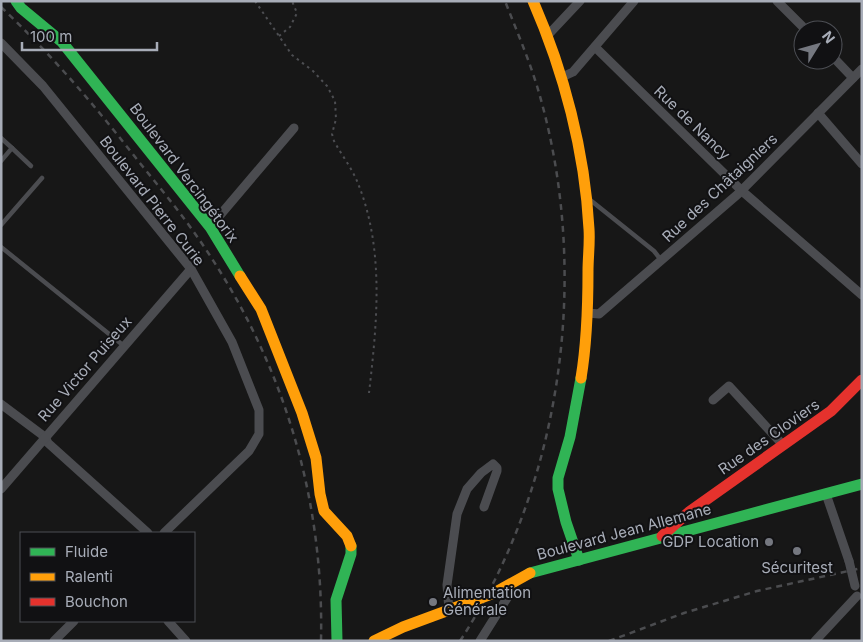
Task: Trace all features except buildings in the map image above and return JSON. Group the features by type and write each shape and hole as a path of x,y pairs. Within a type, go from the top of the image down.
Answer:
{"main road":[{"name":"Boulevard Vercingétorix","path":"16,1 21,8 62,42 210,227 261,309 302,413 316,458 324,511 351,543 352,554 336,600 337,641"},
{"path":"533,1 548,35 562,77 580,157 589,231 588,313 583,364 570,437 558,478 558,489 566,522 579,560"},
{"name":"Rue des Cloviers","path":"660,538 689,512 832,411 862,380"},
{"name":"Boulevard Jean Allemane","path":"374,641 403,627 494,593 530,573 862,484"},
{"path":"689,512 694,522 708,525"}],"street":[{"path":"548,35 580,1"},
{"path":"562,77 573,72 634,1"},
{"path":"777,1 796,20"},
{"name":"Boulevard Pierre Curie","path":"1,44 43,86 191,269 232,342 259,410 259,434 249,451 165,532"},
{"name":"Rue de Nancy","path":"595,47 742,191 862,295"},
{"path":"843,68 853,78"},
{"name":"Rue des Châtaigniers","path":"588,313 599,314 742,191 862,69"},
{"path":"818,113 862,164"},
{"path":"210,227 294,128"},
{"name":"Rue Victor Puiseux","path":"1,489 191,269"},
{"path":"714,400 729,386 783,445"},
{"path":"1,404 45,437 48,443 147,532"},
{"path":"449,610 447,585 457,514 468,489 481,473 493,464 497,468 496,476 484,507"},
{"path":"815,641 858,593 826,494"},
{"path":"480,641 509,595 503,587"},
{"path":"54,641 73,622"},
{"path":"169,622 186,641"}],"lane":[{"path":"1,138 31,166"},
{"path":"1,161 12,148"},
{"path":"1,225 42,178"},
{"path":"586,196 654,251 661,260"},
{"path":"1,247 124,346"}],"path":[{"path":"255,1 292,56 313,71 327,86 332,95 336,111 336,119 332,129 334,141 358,182 367,214 377,281 377,320 369,393"},
{"path":"279,36 290,27 297,13 292,1"}],"railway":[{"path":"460,641 495,579 524,513 545,443 558,372 564,300 563,227 554,156 537,86 505,1"},
{"path":"1,7 73,82 159,187 207,251 241,308 263,352 282,398 297,445 308,492 316,541 321,641"},
{"path":"609,641 684,613 757,591 862,568"}],"traffic: fast":[{"path":"16,1 21,8 62,42 210,227 240,276"},
{"path":"579,560 566,522 558,489 558,478 570,437 581,378"},
{"path":"530,573 862,484"},
{"path":"337,641 336,600 351,554 351,546"}],"traffic: slow":[{"path":"533,1 554,56 571,113 578,142 587,200 589,234 587,311 585,351 581,378"},
{"path":"240,276 261,309 302,413 316,458 324,511 347,536 351,546"},
{"path":"449,610 494,593 530,573"},
{"path":"374,641 403,627 449,610"}],"traffic: jam":[{"path":"662,536 689,512 831,411 862,380"}],"place":[{"name":"GDP Location","path":"769,542"},
{"name":"Sécuritest","path":"797,551"},
{"name":"Alimentation Générale","path":"433,602"}]}
